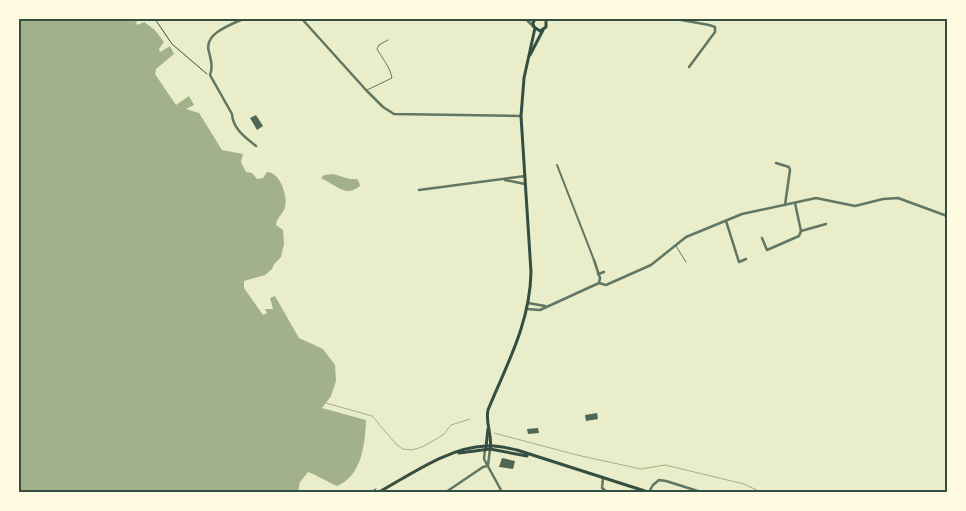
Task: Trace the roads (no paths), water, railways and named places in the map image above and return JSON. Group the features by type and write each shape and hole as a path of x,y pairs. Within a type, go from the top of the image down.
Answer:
{"main road":[{"path":"486,447 488,410 517,343 528,303 531,272 521,116 523,86 535,19"},
{"path":"528,60 534,44 547,25 546,19"},
{"path":"534,27 543,30"},
{"path":"488,428 491,435 491,447"},
{"path":"379,492 465,448 486,447 517,450 537,458 649,492"}],"street":[{"path":"243,19 216,33 210,39 208,48 212,70 210,75 232,114 232,121 240,134 256,146"},
{"path":"302,19 382,107 394,114 521,116"},
{"path":"526,19 534,27"},
{"path":"676,19 709,24 714,27 715,32 689,67"},
{"path":"776,163 789,167 790,170 785,205"},
{"path":"557,165 594,260 600,278 599,283"},
{"path":"419,190 525,176"},
{"path":"503,180 525,184"},
{"path":"527,309 540,310 599,283 606,285 651,265 686,237 742,214 816,198 855,206 892,198 905,200 947,216"},
{"path":"762,238 768,250 799,236 801,231 794,203"},
{"path":"726,221 739,262 746,259"},
{"path":"801,231 826,224"},
{"path":"598,274 604,272"},
{"path":"528,303 546,307"},
{"path":"486,447 484,459 502,492"},
{"path":"487,466 491,447"},
{"path":"446,492 487,466"},
{"path":"603,478 601,487 607,492"},
{"path":"649,492 659,480 701,492"}],"lane":[{"path":"366,90 392,78 389,68 377,48 388,40"},
{"path":"676,245 686,262"}],"waterway":[{"path":"326,403 372,416 397,445 403,449 412,450 422,447 444,434 451,425 470,419"},
{"path":"494,433 577,455 641,469 665,465 744,484 761,492"}]}
